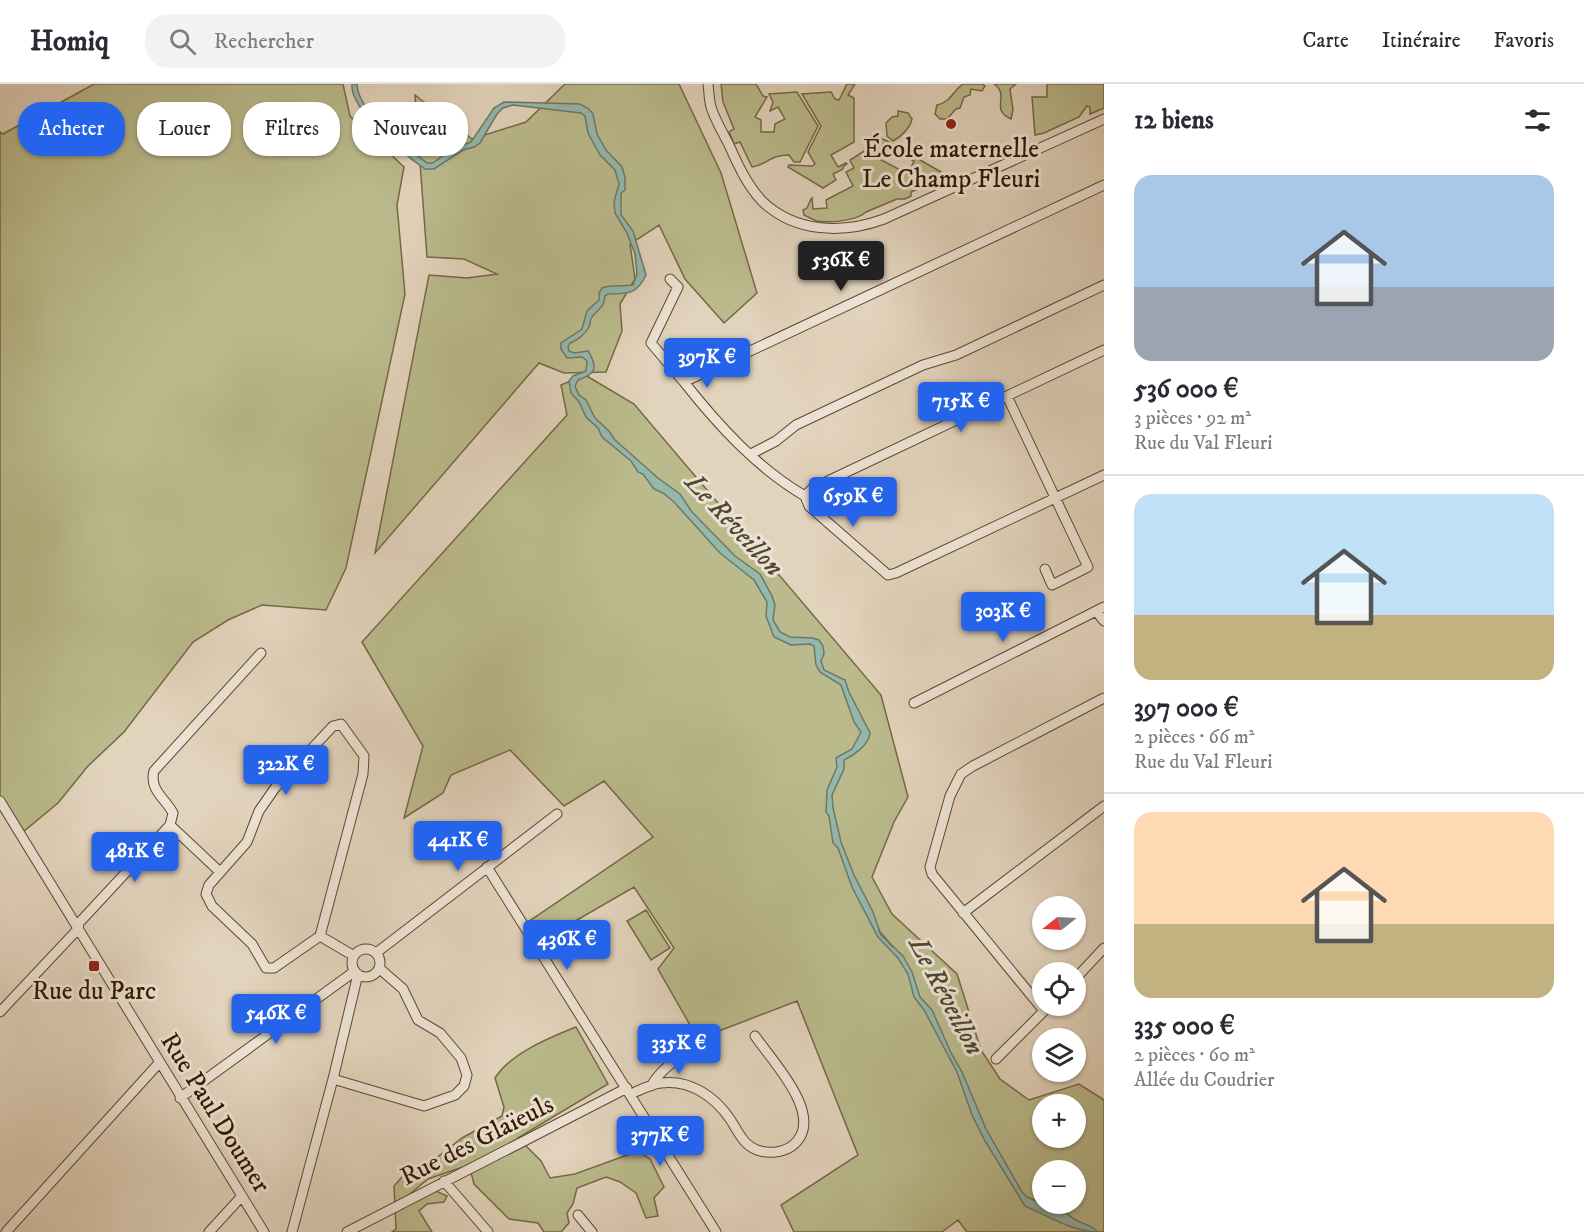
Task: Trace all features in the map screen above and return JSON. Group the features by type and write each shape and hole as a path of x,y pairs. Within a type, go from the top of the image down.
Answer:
{"street":[{"path":"708,84 711,107 736,161 762,201 776,212 794,221 829,230 866,225 884,219 1104,119"},
{"path":"684,382 1104,185"},
{"path":"670,279 678,287 651,343 709,414 779,481 805,496 808,506 888,575 1104,475"},
{"path":"751,454 776,441 796,425 923,366 956,355 1104,285"},
{"path":"805,496 813,488 1104,350"},
{"path":"1007,396 1088,567 1052,585 1045,569"},
{"path":"914,703 1100,609 1104,621"},
{"path":"0,1012 78,929 79,923 170,825 173,813 156,792 152,780 154,771 261,653"},
{"path":"1032,991 963,913 932,874 930,867 950,796 961,774 1104,698"},
{"path":"341,724 364,756 363,774 320,936 274,968 266,968 252,944 212,906 206,894 209,885 247,842 259,811 275,788 333,726 341,724"},
{"name":"Rue Paul Doumer","path":"0,801 264,1232"},
{"path":"963,913 1104,806"},
{"path":"376,953 557,813"},
{"path":"170,825 220,872"},
{"path":"487,867 716,1232"},
{"path":"320,936 354,956"},
{"path":"1086,967 1104,948"},
{"path":"292,1232 333,1079 356,972 352,962 360,950 366,949 376,953 380,960 379,968 374,974 368,976 356,972"},
{"path":"333,1079 424,1106 455,1095 464,1086 467,1075 460,1058 440,1033 418,1020 403,989 379,968"},
{"path":"180,1098 356,972"},
{"path":"996,1059 1039,1016"},
{"path":"651,1086 661,1083 680,1083 701,1090 718,1103 740,1136 753,1149 769,1153 786,1149 792,1145 802,1131 804,1112 798,1096 754,1036"},
{"path":"651,1086 658,1074 678,1058 693,1050"},
{"path":"6,1232 159,1063"},
{"name":"Rue des Glaïeuls","path":"347,1232 444,1181 629,1091 651,1086"},
{"path":"444,1181 488,1232"},
{"path":"208,1232 242,1196"},
{"path":"578,1215 592,1232"}],"green space":[{"path":"94,84 343,84 352,118 352,156 392,156 404,167 397,205 405,294 346,568 326,610 262,605 228,620 193,642 124,732 88,766 58,803 18,836 0,806 0,132 3,134 18,126 18,156 125,156 125,102 61,102"},
{"path":"565,84 679,84 721,173 757,293 724,323 685,279 659,225 630,244 635,279 620,304 622,331 606,372 564,373 539,363 375,553 429,275 467,278 497,274 464,259 427,257 420,156 468,156 468,136 472,139 526,122"},
{"path":"721,84 756,84 763,96 767,97 755,117 761,120 761,132 774,132 775,124 785,119 778,107 770,111 773,102 769,94 797,92 818,126 800,162 794,162 789,155 782,155 752,167 740,142 734,144 729,132 734,129 723,102"},
{"path":"847,84 855,84 848,95 854,98 854,142 831,155 838,167 847,164 833,174 836,180 823,188 788,167 789,165 812,166 815,164 808,152 821,126 802,94 831,92 835,99 839,100"},
{"path":"963,84 985,86 982,91 971,89 970,95 964,97 960,108 956,109 947,119 940,119 935,114 937,105 949,99"},
{"path":"994,84 1016,84 1010,89 1013,110 1011,119 1001,111 1001,93"},
{"path":"1047,84 1104,84 1104,108 1090,114 1090,107 1087,106 1079,117 1035,135 1032,97 1047,97"},
{"path":"415,95 424,102 416,102"},
{"path":"898,111 908,113 912,119 905,132 893,141 887,136 886,123 892,117 898,116"},
{"path":"873,135 948,176 911,192 911,196 905,199 897,199 850,219 822,222 804,215 803,210 807,208 812,198 813,209 827,208 826,200 853,186 846,172 854,168 850,160 864,151 908,174 914,161 869,137"},
{"path":"585,375 634,404 881,695 908,797 894,822 872,877 892,914 957,974 981,1050 1000,1079 1029,1100 1032,1099 1032,1148 1086,1148 1086,1094 1048,1094 1079,1084 1104,1100 1104,1232 967,1232 958,1220 942,1232 794,1232 781,1205 858,1155 797,1001 698,1039 658,969 674,948 634,887 546,938 531,920 653,837 604,781 564,806 510,750 451,775 443,793 404,818 423,746 362,642 567,415 561,385"},
{"path":"646,910 670,948 651,960 627,921"},
{"path":"576,1027 608,1084 518,1138 541,1161 550,1178 575,1174 638,1151 650,1159 664,1187 654,1198 658,1216 646,1218 636,1193 620,1182 606,1177 577,1188 573,1204 567,1213 569,1223 561,1232 544,1232 538,1223 509,1219 474,1184 469,1165 428,1179 410,1194 414,1198 434,1190 447,1196 444,1202 427,1204 419,1211 432,1232 392,1232 396,1229 394,1186 410,1168 431,1162 462,1138 502,1116 504,1107 495,1078 502,1069 531,1047"}],"water":[{"path":"352,84 357,84 363,102 357,102"},
{"path":"504,102 580,104 593,114 597,134 606,150 622,167 625,190 621,193 621,215 633,231 646,275 632,292 605,296 603,304 591,318 587,330 570,343 569,351 574,353 588,351 594,367 592,373 578,380 575,386 579,395 586,400 595,418 615,440 680,494 692,512 735,556 760,574 772,596 775,605 773,620 780,632 790,637 819,640 823,646 824,654 821,661 824,670 845,680 870,733 864,745 844,760 844,769 832,795 841,842 881,935 903,956 912,972 920,997 932,1010 986,1129 1022,1192 1032,1199 1032,1209 1025,1206 985,1141 972,1115 957,1072 924,1010 914,997 908,974 898,958 878,937 852,887 838,848 833,843 829,816 826,812 827,790 837,767 836,758 852,749 861,732 854,722 841,685 820,672 816,665 814,646 810,644 791,645 774,637 766,616 767,602 754,580 720,553 674,502 654,489 631,461 602,437 598,428 586,417 579,402 571,393 569,381 573,376 586,371 587,361 582,357 567,358 561,349 561,343 582,329 587,311 599,300 602,288 633,285 637,274 635,254 627,233 615,213 614,202 619,184 615,170 600,155 588,133 585,116 581,113 513,105 503,108 480,143 468,149 468,143 494,108"},
{"path":"409,156 418,156 427,163 433,163 442,156 454,156 434,169 425,169"},
{"path":"1042,1214 1068,1214 1098,1232 1079,1229"}],"waterway":[{"name":"Le Réveillon","path":"879,931 893,947"}],"place":[{"name":"École maternelle Le Champ Fleuri","path":"951,124"},
{"name":"Rue du Parc","path":"94,966"}]}
